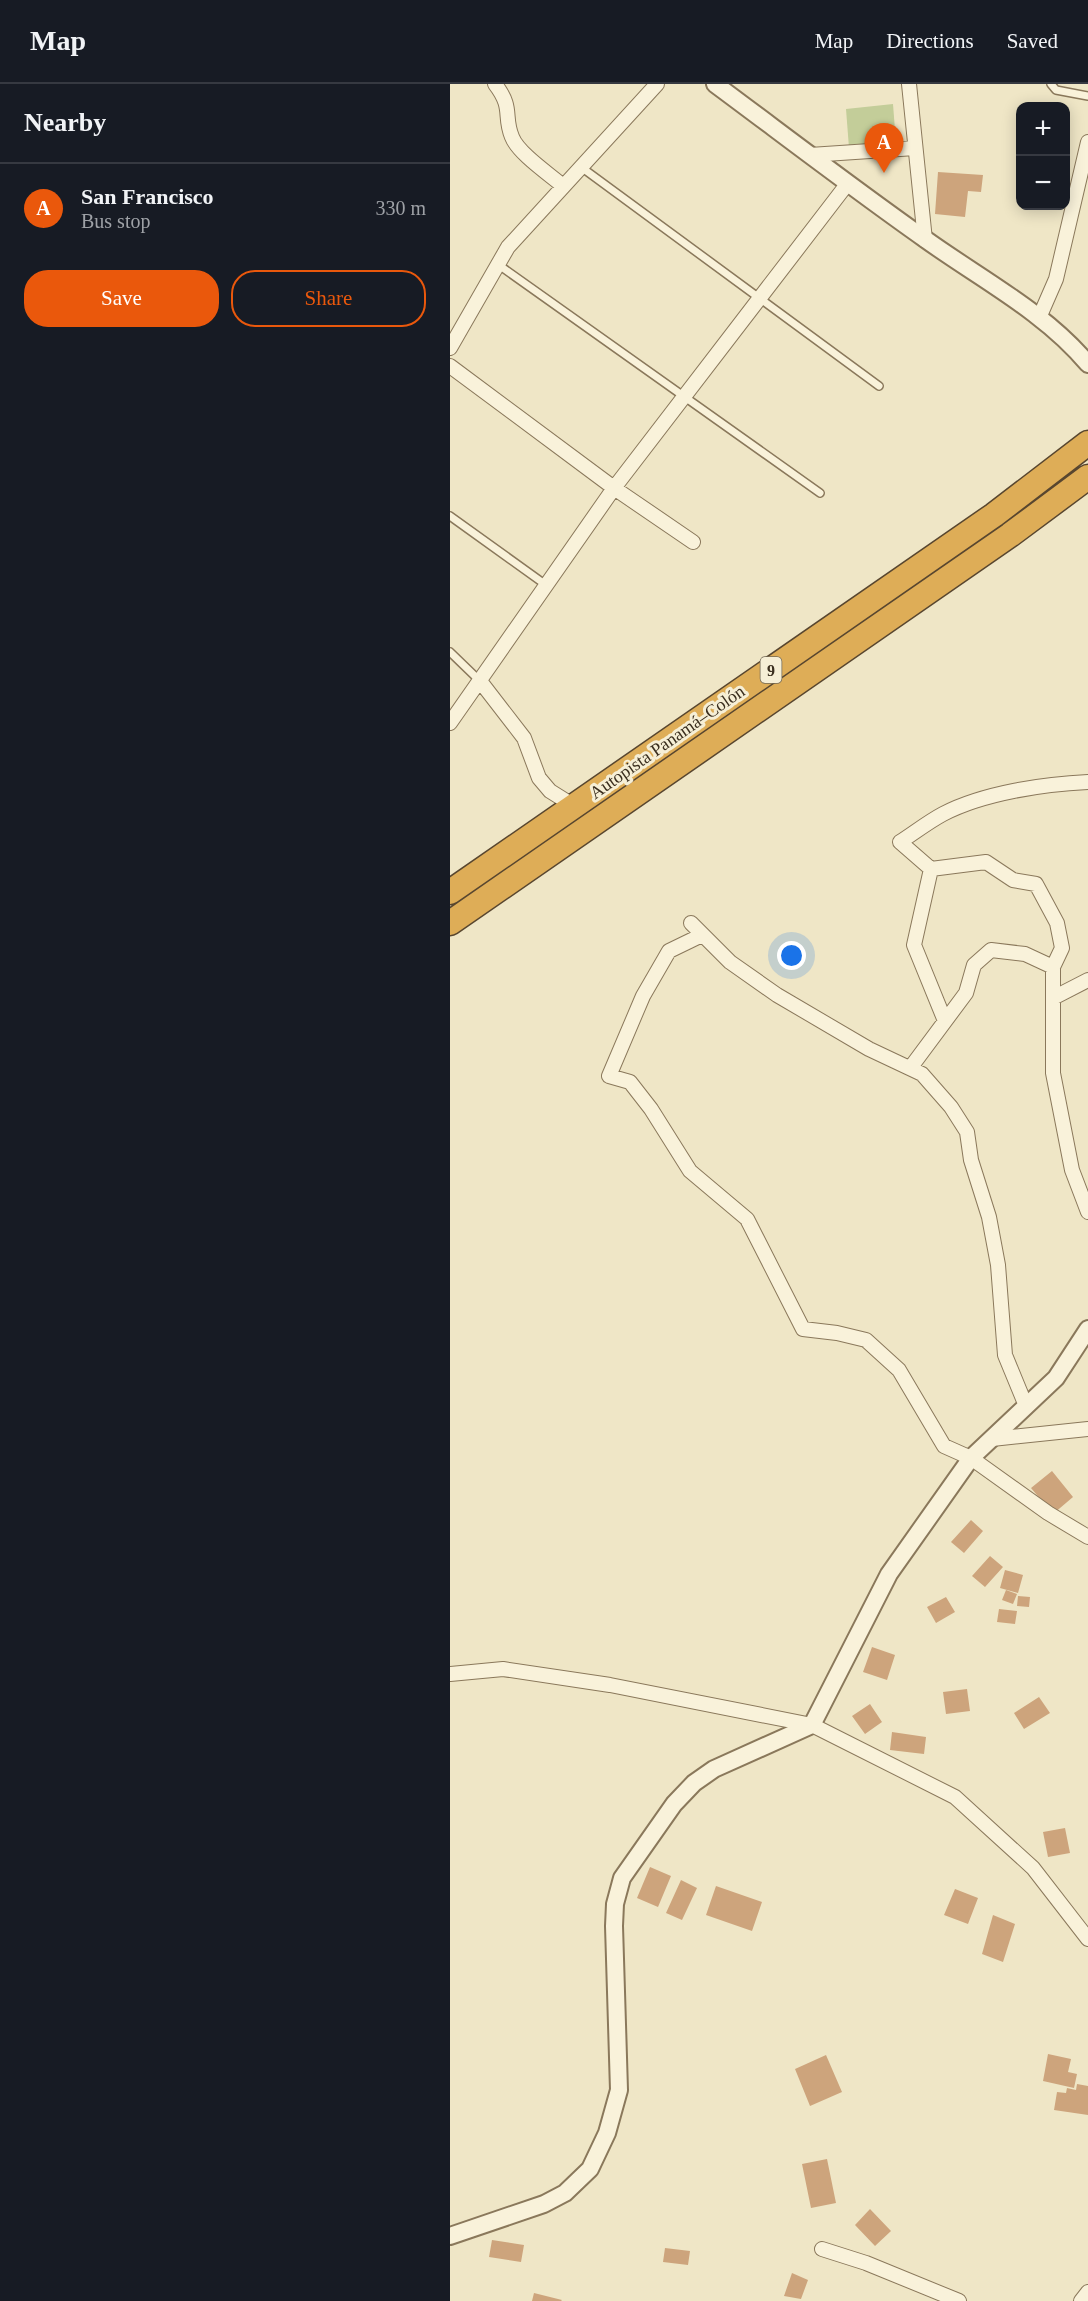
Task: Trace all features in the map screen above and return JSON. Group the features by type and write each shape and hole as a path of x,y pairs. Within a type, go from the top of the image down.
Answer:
{"highway":[{"name":"Autopista Panamá–Colón","path":"450,892 994,515 1088,443"},
{"name":"Autopista Panamá–Colón","path":"450,923 1010,535 1088,477"}],"street":[{"path":"495,84 506,99 510,135 516,145 563,186"},
{"path":"450,348 496,264 508,247 657,84"},
{"path":"715,84 925,240 1039,318 1077,351 1088,364"},
{"path":"909,84 925,240"},
{"path":"1039,318 1056,279 1088,142"},
{"path":"810,155 915,148"},
{"path":"450,723 614,488 761,300 848,183"},
{"path":"450,366 614,488 693,542"},
{"path":"480,681 524,738 539,778 550,791 574,806"},
{"path":"1088,782 1058,783 995,796 944,813 900,842 932,869 986,862 1013,880 1036,884 1057,923 1062,948 1053,967 1053,1073 1072,1170 1088,1212"},
{"path":"932,869 914,945 945,1022"},
{"path":"691,923 730,962 777,995 869,1049 922,1074 951,1107 967,1132 971,1160 989,1217 998,1265 1005,1355 1026,1406"},
{"path":"702,934 669,951 643,996 609,1076 630,1082 651,1109 690,1172 747,1219 803,1329 837,1333 867,1340 899,1370 944,1446 970,1458 1048,1513 1088,1537"},
{"path":"911,1067 966,993 974,965 991,950 1025,954 1053,967"},
{"path":"1053,998 1088,980"},
{"path":"450,2236 544,2204 565,2193 590,2169 607,2133 619,2090 614,1926 615,1904 622,1878 674,1804 694,1783 714,1769 812,1725 889,1574 970,1458 1056,1378 1088,1329"},
{"path":"992,1439 1088,1429"},
{"path":"450,1674 503,1669 527,1672 610,1685 812,1725 955,1797 1033,1868 1088,1939"},
{"path":"822,2249 866,2263 959,2301"},
{"path":"1081,2301 1088,2292"}],"lane":[{"path":"1051,84 1056,90 1088,96"},
{"path":"581,167 879,386"},
{"path":"496,264 820,493"},
{"path":"450,516 546,585"},
{"path":"450,652 480,681"}],"green space":[{"path":"893,104 896,143 849,148 846,109"}],"building":[{"path":"938,172 983,175 981,192 968,191 965,217 935,214"},
{"path":"1052,1471 1073,1497 1053,1514 1031,1488"},
{"path":"971,1520 983,1531 964,1553 951,1542"},
{"path":"990,1556 1003,1567 985,1587 972,1576"},
{"path":"1005,1570 1023,1575 1018,1593 1000,1588"},
{"path":"1006,1590 1017,1594 1013,1604 1002,1600"},
{"path":"1018,1596 1030,1597 1029,1607 1017,1606"},
{"path":"946,1597 955,1612 936,1623 927,1607"},
{"path":"999,1609 1017,1611 1015,1624 997,1622"},
{"path":"872,1647 895,1655 887,1680 863,1672"},
{"path":"967,1689 970,1711 946,1714 943,1692"},
{"path":"1039,1697 1050,1713 1024,1729 1014,1713"},
{"path":"870,1704 882,1722 865,1734 852,1716"},
{"path":"892,1732 926,1737 924,1754 890,1750"},
{"path":"1065,1828 1070,1853 1048,1857 1043,1832"},
{"path":"650,1867 671,1876 658,1907 637,1898"},
{"path":"681,1880 697,1888 682,1920 666,1913"},
{"path":"716,1886 762,1902 752,1931 706,1915"},
{"path":"955,1889 978,1898 968,1924 944,1915"},
{"path":"993,1915 1015,1924 1003,1962 982,1954"},
{"path":"1048,2054 1071,2059 1068,2072 1077,2074 1074,2088 1043,2081"},
{"path":"826,2055 842,2092 810,2106 795,2069"},
{"path":"1077,2084 1088,2086 1088,2115 1054,2110 1057,2092 1066,2093 1067,2088 1076,2090"},
{"path":"827,2159 836,2203 811,2208 802,2164"},
{"path":"870,2209 891,2231 875,2246 855,2225"},
{"path":"492,2240 524,2245 521,2262 489,2257"},
{"path":"665,2248 690,2251 688,2265 663,2262"},
{"path":"792,2273 808,2280 801,2299 784,2296"},
{"path":"534,2293 562,2300 532,2301"}],"place":[{"name":"San Francisco","path":"884,173"}]}
